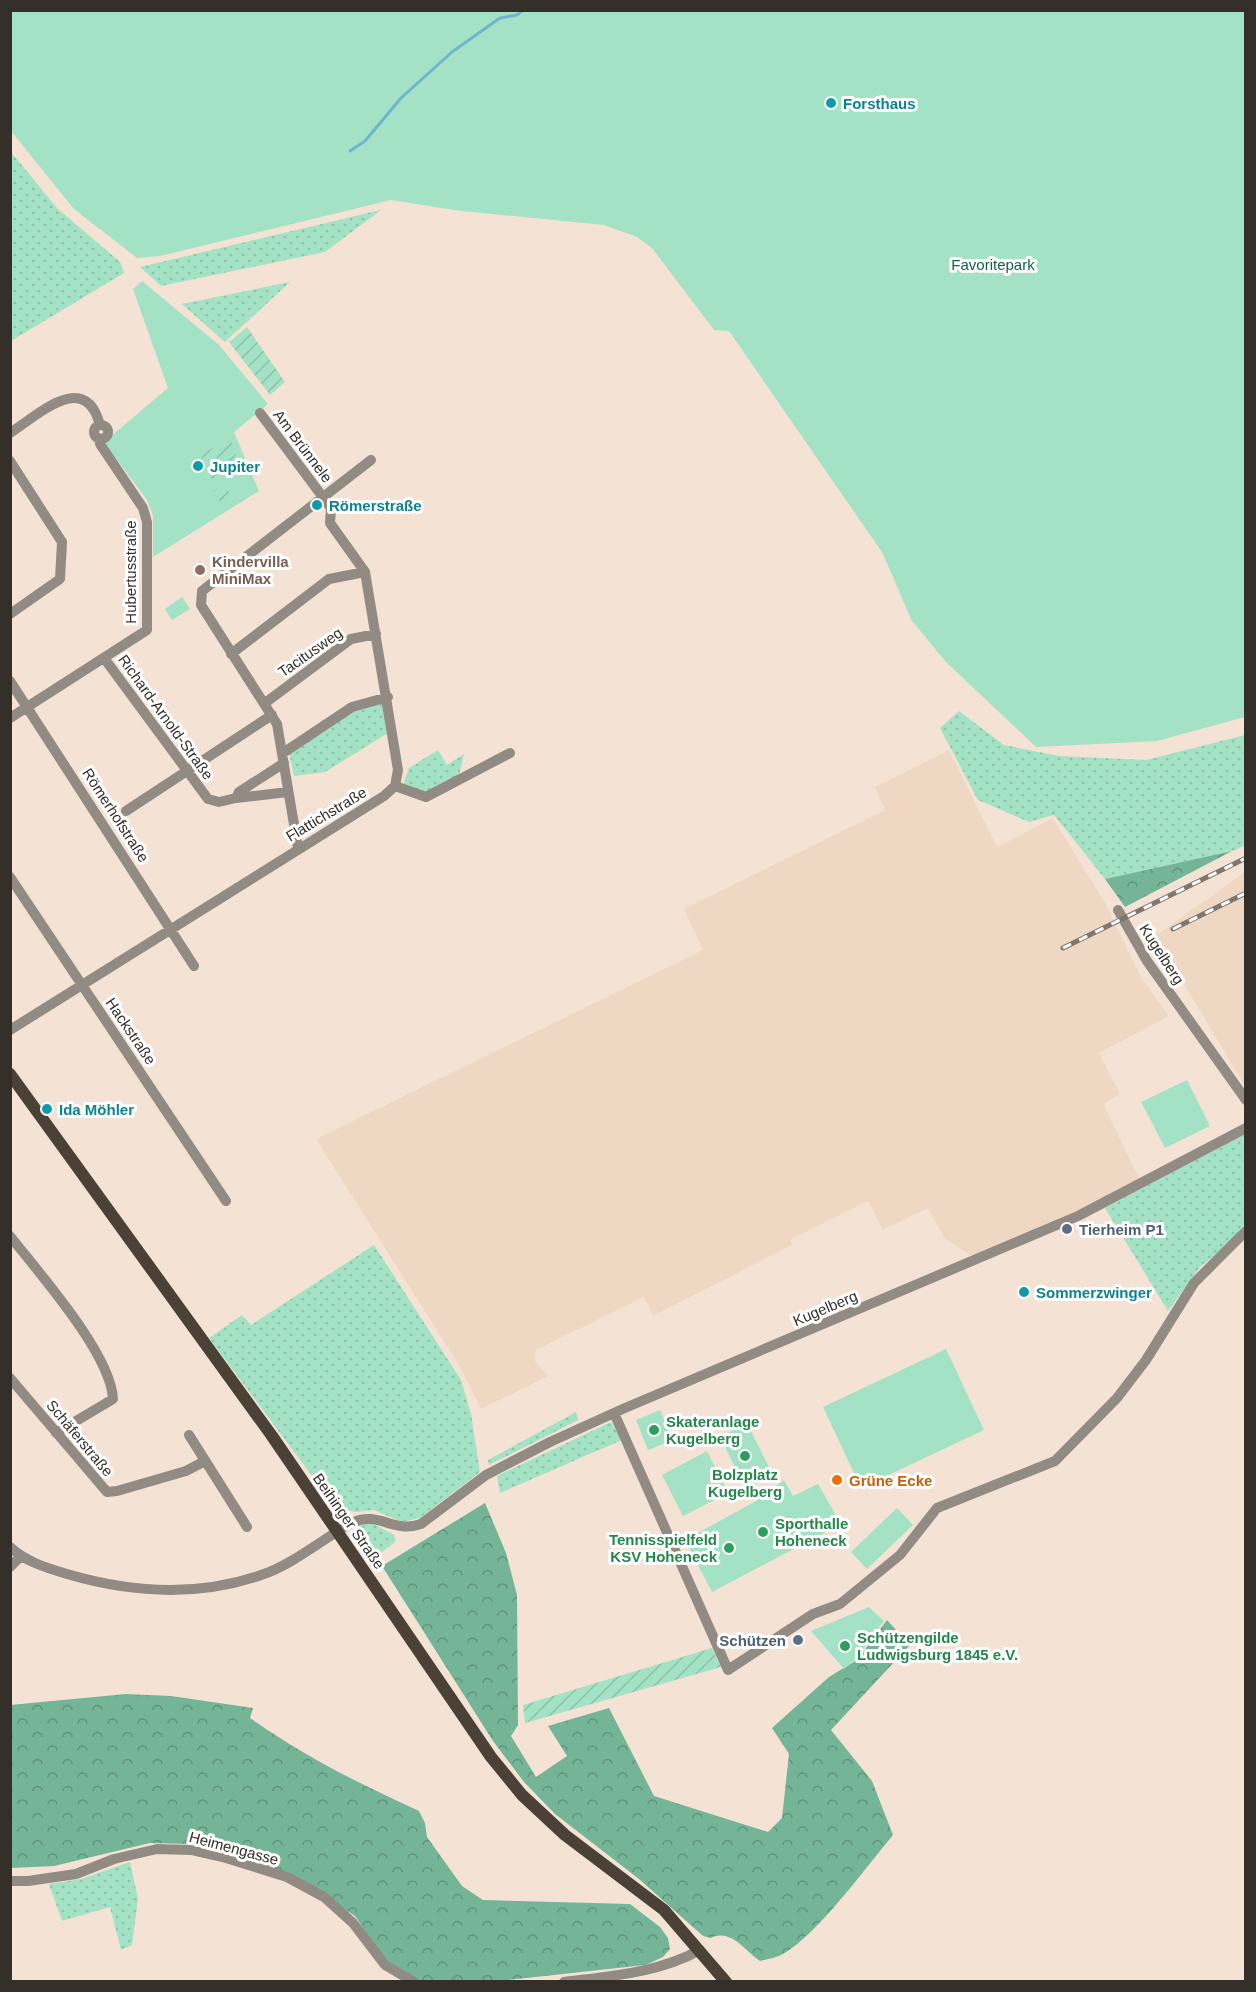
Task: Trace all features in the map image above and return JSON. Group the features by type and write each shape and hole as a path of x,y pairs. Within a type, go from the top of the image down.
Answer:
{"main road":[{"name":"Beihinger Straße","path":"10,1074 338,1531 491,1757 522,1795 565,1835 664,1910 726,1982"}],"street":[{"name":"Hubertusstraße","path":"10,433 58,401 70,397 79,398 88,403 95,410 100,425 106,427 107,433 99,438 100,444 143,508 147,522 147,630 10,718"},
{"name":"Am Brünnele","path":"260,413 323,497"},
{"name":"Am Brünnele","path":"231,654 201,605 202,591 371,460"},
{"path":"10,461 48,516 62,542 60,579 10,614"},
{"path":"323,497 332,510 330,523 365,572 388,697 398,770 395,786 426,797 510,753"},
{"path":"298,848 277,724 231,654 329,579 365,572"},
{"name":"Tacitusweg","path":"265,703 351,639 376,634"},
{"name":"Richard-Arnold-Straße","path":"104,658 208,799 219,802 288,792"},
{"name":"Römerhofstraße","path":"10,681 194,966"},
{"path":"236,798 239,792 352,707 388,697"},
{"path":"126,811 272,715"},
{"name":"Flattichstraße","path":"10,1030 384,796 395,786"},
{"name":"Hackstraße","path":"10,877 226,1201"},
{"name":"Kugelberg","path":"1118,910 1147,961 1245,1100"},
{"name":"Kugelberg","path":"338,1531 366,1518 380,1519 398,1528 421,1524 486,1475 614,1413 1078,1216 1245,1128"},
{"path":"614,1413 728,1670 813,1614 840,1604 900,1555 937,1508 1055,1461 1118,1398 1146,1360 1194,1282 1245,1231"},
{"path":"10,1236 72,1317 112,1385 113,1399 56,1433"},
{"name":"Schäferstraße","path":"10,1378 107,1492 186,1471 205,1461"},
{"path":"189,1435 247,1527"},
{"path":"10,1547 20,1557 90,1581 137,1589 174,1591 237,1582 267,1573 338,1531"},
{"path":"10,1567 20,1557"},
{"name":"Heimengasse","path":"10,1881 28,1881 76,1874 114,1859 157,1849 191,1850 226,1858 294,1880 324,1897 353,1923 385,1965 414,1982"},
{"path":"564,1982 647,1971 700,1950"}],"shaded area":[{"path":"949,750 997,847 1053,818 1105,903 1141,977 1169,1016 1099,1053 1120,1094 1103,1104 1140,1180 1052,1224 973,1257 945,1239 928,1208 883,1230 868,1201 790,1240 792,1245 653,1316 644,1297 536,1350 535,1361 548,1376 481,1409 460,1367 316,1139 703,950 684,909 885,810 875,787"},
{"path":"1245,872 1245,1086 1155,936"}],"green space":[{"name":"Favoritepark","path":"10,11 1245,11 1245,717 1157,741 1036,747 947,663 912,621 882,552 729,331 714,330 652,248 637,237 604,225 461,211 391,200 160,256 137,258 74,209 11,131"},
{"path":"11,152 57,208 120,262 124,273 11,341"},
{"path":"381,210 325,252 161,286 140,267"},
{"path":"142,281 219,345 268,404 234,432 259,491 153,557 153,516 147,500 104,442 168,388 133,289"},
{"path":"290,282 225,342 182,304"},
{"path":"247,327 285,382 270,395 229,342"},
{"path":"231,440 236,451 205,465 200,454"},
{"path":"237,454 243,466 212,480 206,469"},
{"path":"224,484 234,500 223,507 213,492"},
{"path":"182,597 190,609 172,620 165,609"},
{"path":"382,702 388,733 325,772 294,776 289,753 354,709"},
{"path":"959,711 1004,745 1059,756 1146,760 1245,735 1245,845 1236,850 1105,879 1054,815 1029,822 978,800 940,728"},
{"path":"438,750 447,765 464,754 459,776 423,793 403,785 409,768"},
{"path":"1232,851 1125,907 1105,879"},
{"path":"1187,1080 1210,1126 1165,1148 1141,1102"},
{"path":"1245,1134 1245,1223 1230,1243 1200,1267 1168,1311 1105,1208"},
{"path":"374,1245 461,1380 471,1414 480,1472 420,1518 402,1522 374,1510 356,1512 336,1508 209,1338 242,1315 251,1325"},
{"path":"946,1349 984,1430 861,1488 823,1407"},
{"name":"Skateranlage Kugelberg","path":"660,1410 673,1440 648,1450 636,1420"},
{"path":"576,1412 578,1420 489,1465 488,1460"},
{"path":"611,1422 622,1440 500,1493 497,1476"},
{"path":"747,1423 773,1475 746,1489 720,1437"},
{"path":"707,1451 728,1493 683,1516 662,1475"},
{"name":"Sporthalle Hoheneck","path":"784,1480 793,1496 818,1484 841,1524 712,1592 685,1540 756,1501"},
{"path":"485,1503 506,1553 517,1595 518,1725 511,1736 536,1777 567,1756 548,1726 609,1708 654,1796 768,1832 782,1818 789,1754 772,1728 829,1677 857,1660 887,1620 910,1645 831,1730 872,1781 893,1835 826,1916 783,1954 760,1961 731,1938 703,1936 639,1879 555,1814 524,1782 493,1741 382,1566"},
{"path":"897,1508 913,1525 867,1569 851,1552"},
{"path":"370,1522 394,1535 396,1541 377,1556 357,1527"},
{"name":"Schützengilde Ludwigsburg 1845 e.V.","path":"869,1607 884,1621 855,1660 844,1669 811,1631"},
{"path":"712,1648 721,1667 525,1723 523,1705"},
{"path":"126,1694 171,1696 253,1708 250,1718 291,1745 353,1780 419,1811 425,1823 427,1837 462,1886 483,1900 630,1904 660,1927 668,1938 670,1949 663,1957 645,1965 500,1981 417,1980 384,1959 355,1916 304,1882 222,1852 188,1844 150,1843 54,1866 11,1868 10,1705"},
{"path":"130,1862 138,1899 132,1945 121,1950 110,1907 62,1921 49,1884 81,1879"}],"waterway":[{"path":"350,151 365,141 401,98 452,52 500,18 517,15 523,10"}],"railway":[{"path":"1063,948 1246,858"},
{"path":"1173,929 1246,893"}],"place":[{"name":"Forsthaus","path":"831,103"},
{"name":"Jupiter","path":"198,466"},
{"name":"Römerstraße","path":"317,505"},
{"name":"Kindervilla MiniMax","path":"200,570"},
{"name":"Ida Möhler","path":"47,1109"},
{"name":"Tierheim P1","path":"1067,1229"},
{"name":"Sommerzwinger","path":"1024,1292"},
{"name":"Skateranlage Kugelberg","path":"654,1430"},
{"name":"Bolzplatz Kugelberg","path":"745,1456"},
{"name":"Grüne Ecke","path":"837,1480"},
{"name":"Sporthalle Hoheneck","path":"763,1532"},
{"name":"Tennisspielfeld KSV Hoheneck","path":"729,1548"},
{"name":"Schützen","path":"798,1640"},
{"name":"Schützengilde Ludwigsburg 1845 e.V.","path":"845,1646"}]}
